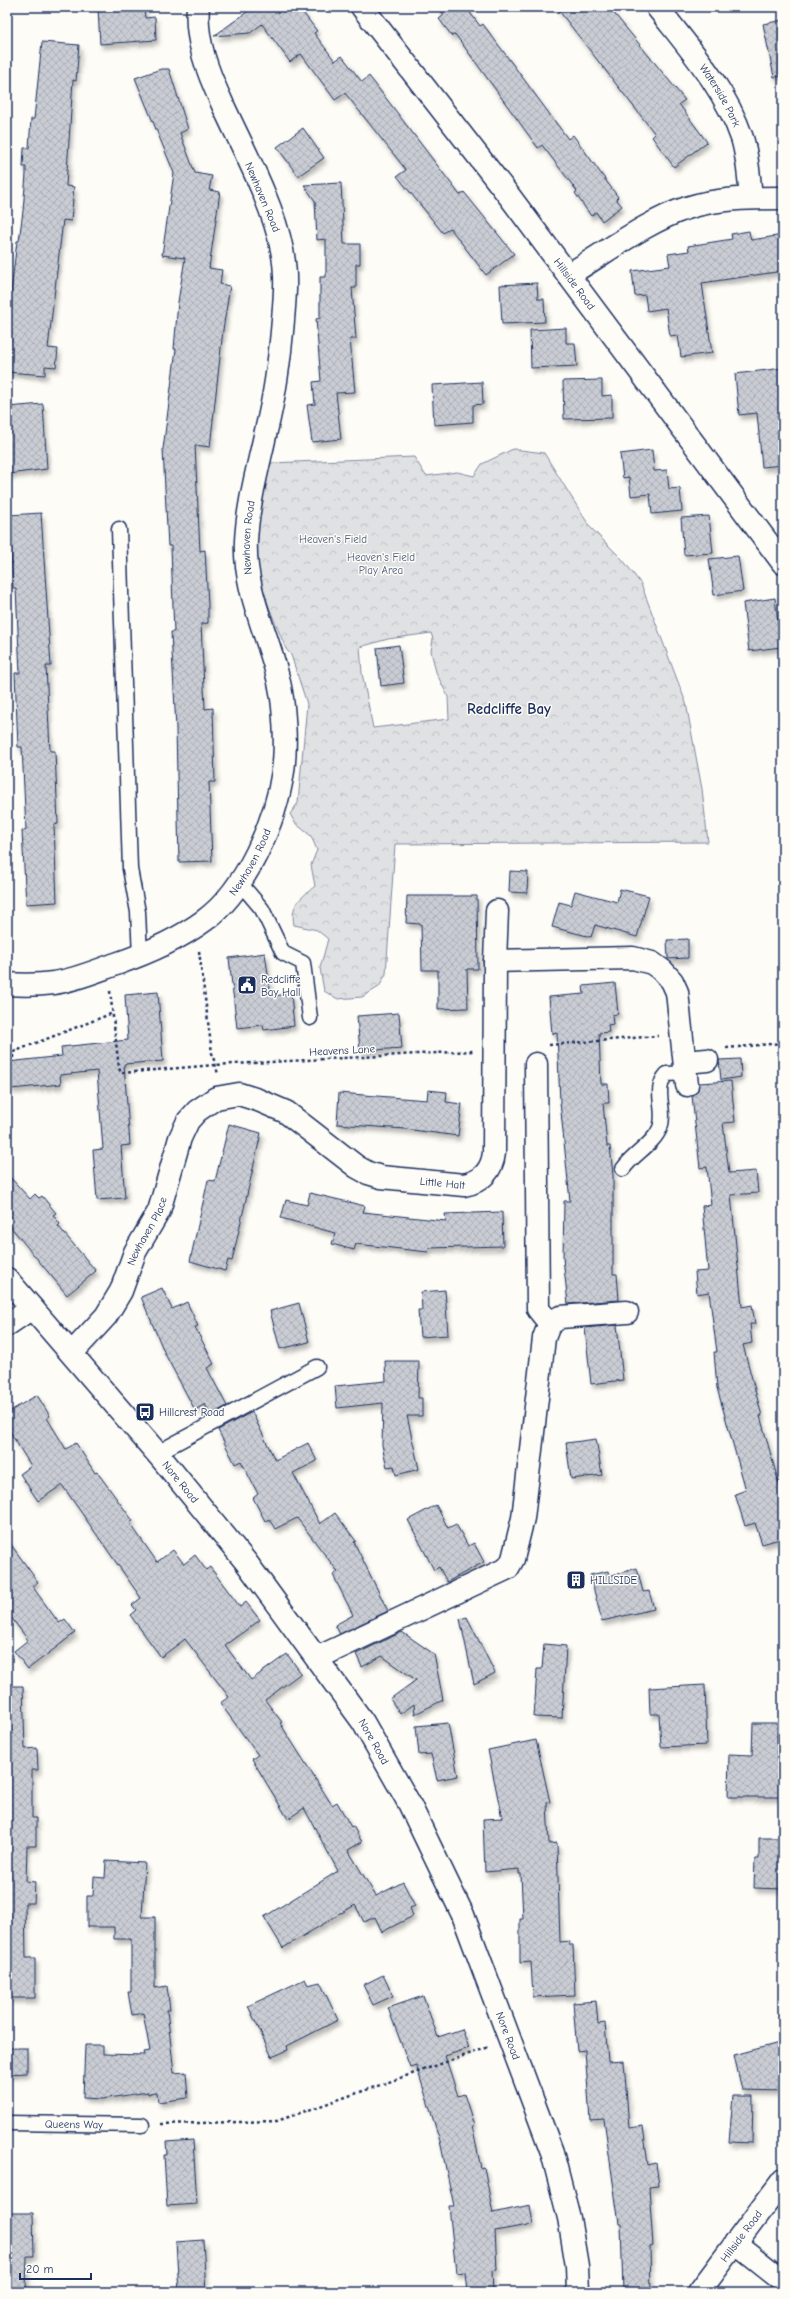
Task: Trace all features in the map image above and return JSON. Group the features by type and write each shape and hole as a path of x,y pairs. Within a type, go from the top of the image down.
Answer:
{"street":[{"name":"Newhaven Road","path":"7,984 55,983 108,967 140,956 170,943 198,924 224,902 240,883 267,827 282,780 284,758 281,692 252,596 245,553 252,487 267,429 276,380 282,332 285,271 282,248 273,216 211,79 198,34 198,7"},
{"name":"Hillside Road","path":"362,7 510,197 783,563"},
{"name":"Waterside Park","path":"657,7 709,72 734,119 742,138 751,198"},
{"path":"568,275 676,212 720,201 751,198 783,198"},
{"name":"Little Halt","path":"207,1103 224,1096 239,1094 276,1107 296,1120 357,1167 381,1177 464,1185 472,1184 486,1174 493,1162 494,1153 495,960 497,911"},
{"path":"495,960 633,958 652,963 669,976 677,992 686,1073 707,1060"},
{"path":"539,1055 538,1309 542,1316 550,1324"},
{"name":"Newhaven Place","path":"72,1353 103,1320 120,1294 135,1252 159,1211 184,1129 197,1111 207,1103"},
{"name":"Nore Road","path":"7,1279 157,1453 246,1562 363,1722 409,1803 463,1915 552,2152 569,2218 577,2266 578,2292"},
{"path":"7,1326 32,1308"},
{"path":"317,1658 508,1568 513,1559 523,1518 544,1338 550,1324 560,1317 627,1312"},
{"name":"Hillside Road","path":"698,2292 783,2180"},
{"path":"734,2243 783,2281"}],"lane":[{"path":"119,529 130,869 138,912 140,956"},
{"path":"240,883 262,909 283,953 303,963 310,1018"},
{"path":"623,1169 628,1161 656,1135 661,1126 660,1087 663,1078 667,1074 686,1073"},
{"path":"157,1453 317,1367"},
{"name":"Queens Way","path":"7,2123 142,2125"}],"path":[{"path":"198,924 206,1011 215,1064"},
{"path":"13,1058 13,1052 113,1013 108,967"},
{"name":"Heavens Lane","path":"113,1013 119,1068 121,1073 215,1064 470,1052"},
{"path":"539,1055 663,1036"},
{"path":"748,1046 783,1043"},
{"path":"142,2125 277,2121 510,2040"}],"green space":[{"path":"513,449 544,453 590,527 623,560 641,584 686,703 702,789 708,842 395,844 386,974 379,987 362,997 338,999 324,991 320,968 328,939 317,930 294,925 293,918 293,912 297,902 315,886 311,865 317,850 311,836 295,823 290,814 298,803 307,704 291,655 286,649 267,602 259,570 257,539 259,509 266,478 271,463 414,457 426,476 457,472 474,476 482,464","holes":["431,633 433,639 431,651 436,672 448,697 449,719 373,728 362,673 360,647 388,639"]}],"building":[{"path":"144,7 145,18 155,17 156,40 100,44 98,8"},
{"path":"249,7 299,7 317,31 314,33 335,61 342,56 362,82 369,76 460,195 464,192 514,254 486,275 450,228 443,233 397,176 406,170 345,93 335,100 301,54 290,62 262,24 250,33 214,36 251,9"},
{"path":"438,7 466,7 480,26 483,24 568,139 573,135 618,197 616,199 622,206 602,221 596,212 591,216 575,193 577,191 542,145 538,148 455,34 452,36 439,19 444,15"},
{"path":"556,7 609,7 685,100 679,104 707,142 674,167 652,137 655,134"},
{"path":"783,20 783,76 774,77 763,24"},
{"path":"42,42 79,45 76,81 73,80 66,186 74,187 71,221 63,220 48,348 58,349 56,367 45,366 45,375 7,372 8,317 17,241 19,241 23,211 26,174 26,167 23,167 24,148 29,148 31,119 34,119"},
{"path":"161,69 169,69 188,129 180,133 195,173 212,176 209,190 220,192 209,268 222,270 220,284 230,286 223,330 210,447 195,445 200,551 205,550 208,605 208,623 201,624 205,709 213,708 215,782 209,782 212,861 179,862 176,728 171,632 174,632 171,546 168,546 163,449 176,349 174,349 178,302 185,258 162,255 174,173 135,78"},
{"path":"303,128 324,158 298,176 277,147"},
{"path":"341,183 344,244 360,244 360,264 356,264 356,288 352,288 356,339 350,339 355,392 336,393 341,439 312,442 307,405 315,404 313,382 321,381 316,319 320,318 320,277 326,277 326,239 317,240 315,201 304,185"},
{"path":"749,231 751,240 783,235 783,271 702,283 712,353 681,357 678,335 670,336 666,308 647,311 645,295 635,296 632,271 670,266 668,254 689,251 688,246 732,239 731,234"},
{"path":"537,283 538,299 544,299 545,322 502,324 500,285"},
{"path":"566,328 566,343 575,343 577,366 531,368 530,330"},
{"path":"783,368 783,465 762,467 757,413 739,415 735,374"},
{"path":"602,380 602,396 612,395 612,418 564,419 563,381"},
{"path":"482,382 483,404 473,405 473,422 434,425 432,385"},
{"path":"43,404 47,469 8,474 7,407"},
{"path":"652,450 654,471 667,470 669,489 680,488 682,511 652,514 650,494 631,496 629,477 623,478 620,454"},
{"path":"41,513 51,666 46,666 50,751 55,751 58,824 54,825 57,902 26,904 22,831 26,830 22,747 18,747 15,673 20,673 16,588 13,588 9,515"},
{"path":"709,516 713,553 684,555 681,518"},
{"path":"738,556 743,591 714,595 709,559"},
{"path":"775,598 781,647 749,651 743,603"},
{"path":"399,645 404,683 381,686 377,648"},
{"path":"510,871 528,872 527,893 509,892"},
{"path":"620,889 649,896 637,937 595,925 591,937 552,927 559,902 571,905 575,891 617,902"},
{"path":"407,896 477,896 478,969 467,969 468,1008 438,1009 438,970 422,970 421,924 406,923"},
{"path":"688,939 688,958 668,959 667,940"},
{"name":"Redcliffe Bay Hall","path":"265,953 271,996 291,994 294,1026 264,1030 263,1025 237,1028 229,958"},
{"path":"615,983 618,1014 612,1015 613,1024 608,1025 609,1032 599,1033 601,1084 608,1084 609,1103 603,1103 607,1146 610,1146 613,1175 613,1274 617,1274 619,1300 568,1304 563,1258 564,1201 570,1201 560,1102 557,1033 552,1034 549,997 584,994 583,986"},
{"path":"158,992 163,1061 124,1064 130,1145 121,1146 125,1198 97,1200 93,1150 103,1149 97,1071 60,1075 61,1084 11,1089 8,1062 62,1056 61,1047 128,1040 125,995"},
{"path":"399,1013 402,1048 360,1051 357,1016"},
{"path":"740,1059 741,1077 721,1080 719,1060"},
{"path":"731,1081 735,1122 723,1123 729,1173 756,1171 758,1193 731,1195 742,1307 752,1305 755,1324 750,1324 752,1343 743,1345 762,1416 760,1416 783,1498 783,1538 762,1544 755,1523 745,1526 735,1494 746,1490 717,1388 714,1352 717,1352 709,1292 697,1294 695,1272 708,1271 702,1206 711,1205 707,1167 700,1168 692,1096 698,1090 699,1083"},
{"path":"428,1090 447,1092 446,1102 462,1104 458,1136 405,1129 337,1124 339,1093 427,1100"},
{"path":"229,1124 261,1133 232,1261 228,1260 225,1271 190,1261 208,1180 215,1181"},
{"path":"7,1174 30,1199 35,1194 39,1198 42,1196 56,1213 53,1215 60,1224 58,1226 96,1271 67,1295 9,1225 14,1221 7,1212"},
{"path":"310,1193 365,1206 363,1212 446,1221 445,1214 502,1212 503,1246 429,1248 428,1252 356,1244 354,1250 332,1244 335,1233 281,1218 286,1200 307,1205"},
{"path":"162,1288 172,1309 187,1302 198,1326 195,1327 214,1364 207,1368 227,1406 210,1415 205,1404 195,1410 165,1354 141,1297"},
{"path":"445,1290 448,1335 420,1337 418,1310 422,1310 421,1292"},
{"path":"299,1303 309,1342 280,1349 270,1311"},
{"path":"617,1325 623,1380 591,1384 585,1328"},
{"path":"385,1361 419,1361 418,1398 422,1398 422,1416 407,1416 419,1469 396,1475 394,1466 387,1467 382,1445 383,1403 337,1408 335,1386 386,1381"},
{"path":"37,1395 50,1416 47,1418 66,1449 76,1443 95,1473 97,1472 133,1521 130,1523 157,1562 173,1550 184,1564 195,1555 206,1570 210,1567 240,1607 246,1602 260,1620 225,1645 251,1680 287,1654 301,1673 265,1700 282,1722 280,1723 332,1805 337,1802 351,1827 353,1826 362,1842 348,1850 376,1896 403,1882 415,1906 410,1908 413,1916 382,1932 375,1917 364,1922 355,1905 283,1948 264,1917 338,1871 304,1808 288,1819 252,1759 258,1755 220,1703 229,1697 185,1639 161,1657 130,1615 136,1610 132,1605 141,1598 62,1485 38,1501 20,1474 31,1466 7,1427 7,1413"},
{"path":"252,1412 275,1460 308,1443 317,1461 293,1473 320,1524 335,1513 356,1541 354,1542 388,1611 340,1634 335,1625 353,1615 333,1575 338,1572 297,1518 275,1529 269,1519 265,1521 253,1498 258,1494 241,1461 235,1464 218,1430"},
{"path":"596,1439 602,1475 571,1479 566,1443"},
{"path":"436,1505 448,1528 456,1524 468,1546 474,1543 484,1562 447,1582 439,1567 434,1570 408,1520"},
{"path":"7,1539 38,1582 32,1586 59,1623 65,1619 75,1633 28,1669 14,1651 28,1640 7,1612"},
{"path":"637,1568 643,1592 649,1591 654,1609 602,1621 590,1575 608,1571 609,1576"},
{"path":"467,1617 495,1673 474,1684 460,1619"},
{"path":"402,1632 434,1654 443,1700 415,1714 414,1704 400,1714 390,1699 416,1680 382,1656 362,1667 356,1654"},
{"path":"544,1644 566,1646 562,1718 534,1717 537,1669 542,1669"},
{"path":"705,1685 707,1745 661,1747 659,1714 650,1714 649,1688"},
{"path":"7,1686 23,1686 25,1749 37,1748 38,1770 32,1770 32,1818 36,1818 36,1846 27,1846 26,1881 35,1882 34,1903 25,1903 26,1958 35,1958 35,1998 7,1998"},
{"path":"448,1723 458,1776 437,1780 431,1754 419,1755 416,1726"},
{"path":"753,1723 777,1723 778,1775 781,1775 780,1797 728,1797 729,1754 752,1755"},
{"path":"536,1740 550,1802 547,1803 549,1844 557,1843 560,1942 569,1941 569,1945 573,1945 575,1995 533,1997 531,1962 520,1963 520,1919 523,1919 521,1874 519,1874 519,1869 485,1872 483,1819 502,1818 488,1750"},
{"path":"759,1838 783,1838 783,1889 754,1888 755,1859 759,1859"},
{"path":"106,1861 145,1863 142,1917 155,1917 155,1988 167,1986 170,2010 167,2010 174,2073 186,2072 188,2098 158,2102 157,2093 148,2094 148,2092 102,2099 83,2098 85,2045 103,2045 103,2054 144,2055 143,2052 150,2051 143,2013 132,2015 128,1992 131,1992 131,1939 114,1939 114,1927 87,1927 87,1896 93,1896 94,1877 105,1878"},
{"path":"383,1975 393,1996 373,2005 363,1985"},
{"path":"305,1979 308,1985 320,1982 338,2020 287,2046 288,2050 272,2057 248,2006"},
{"path":"423,1996 438,2037 462,2029 469,2048 445,2056 458,2096 464,2094 474,2125 472,2126 481,2168 484,2167 493,2213 530,2205 533,2224 495,2231 497,2270 492,2271 493,2292 468,2292 466,2272 456,2273 449,2206 454,2206 440,2141 416,2065 410,2067 388,2008"},
{"path":"596,2001 598,2024 605,2023 608,2062 624,2061 629,2128 643,2126 648,2165 656,2163 659,2186 649,2187 653,2246 650,2247 651,2292 623,2292 621,2224 619,2224 604,2119 590,2120 585,2050 577,2051 573,2003"},
{"path":"783,2042 783,2091 742,2090 734,2055"},
{"path":"7,2048 27,2048 27,2073 7,2074"},
{"path":"733,2096 753,2096 752,2143 729,2142"},
{"path":"193,2140 197,2204 167,2206 164,2154 167,2154 166,2142"},
{"path":"7,2213 33,2213 34,2256 27,2256 26,2291 7,2291"},
{"path":"203,2240 206,2292 179,2292 176,2242"}],"place":[{"name":"Redcliffe Bay Hall","path":"247,985"},
{"name":"Hillcrest Road","path":"145,1412"},
{"name":"HILLSIDE","path":"576,1580"}],"district":[{"name":"Redcliffe Bay","path":"509,709"}],"park label":[{"name":"Heaven's Field","path":"333,539"},
{"name":"Heaven's Field Play Area","path":"381,563"}]}
